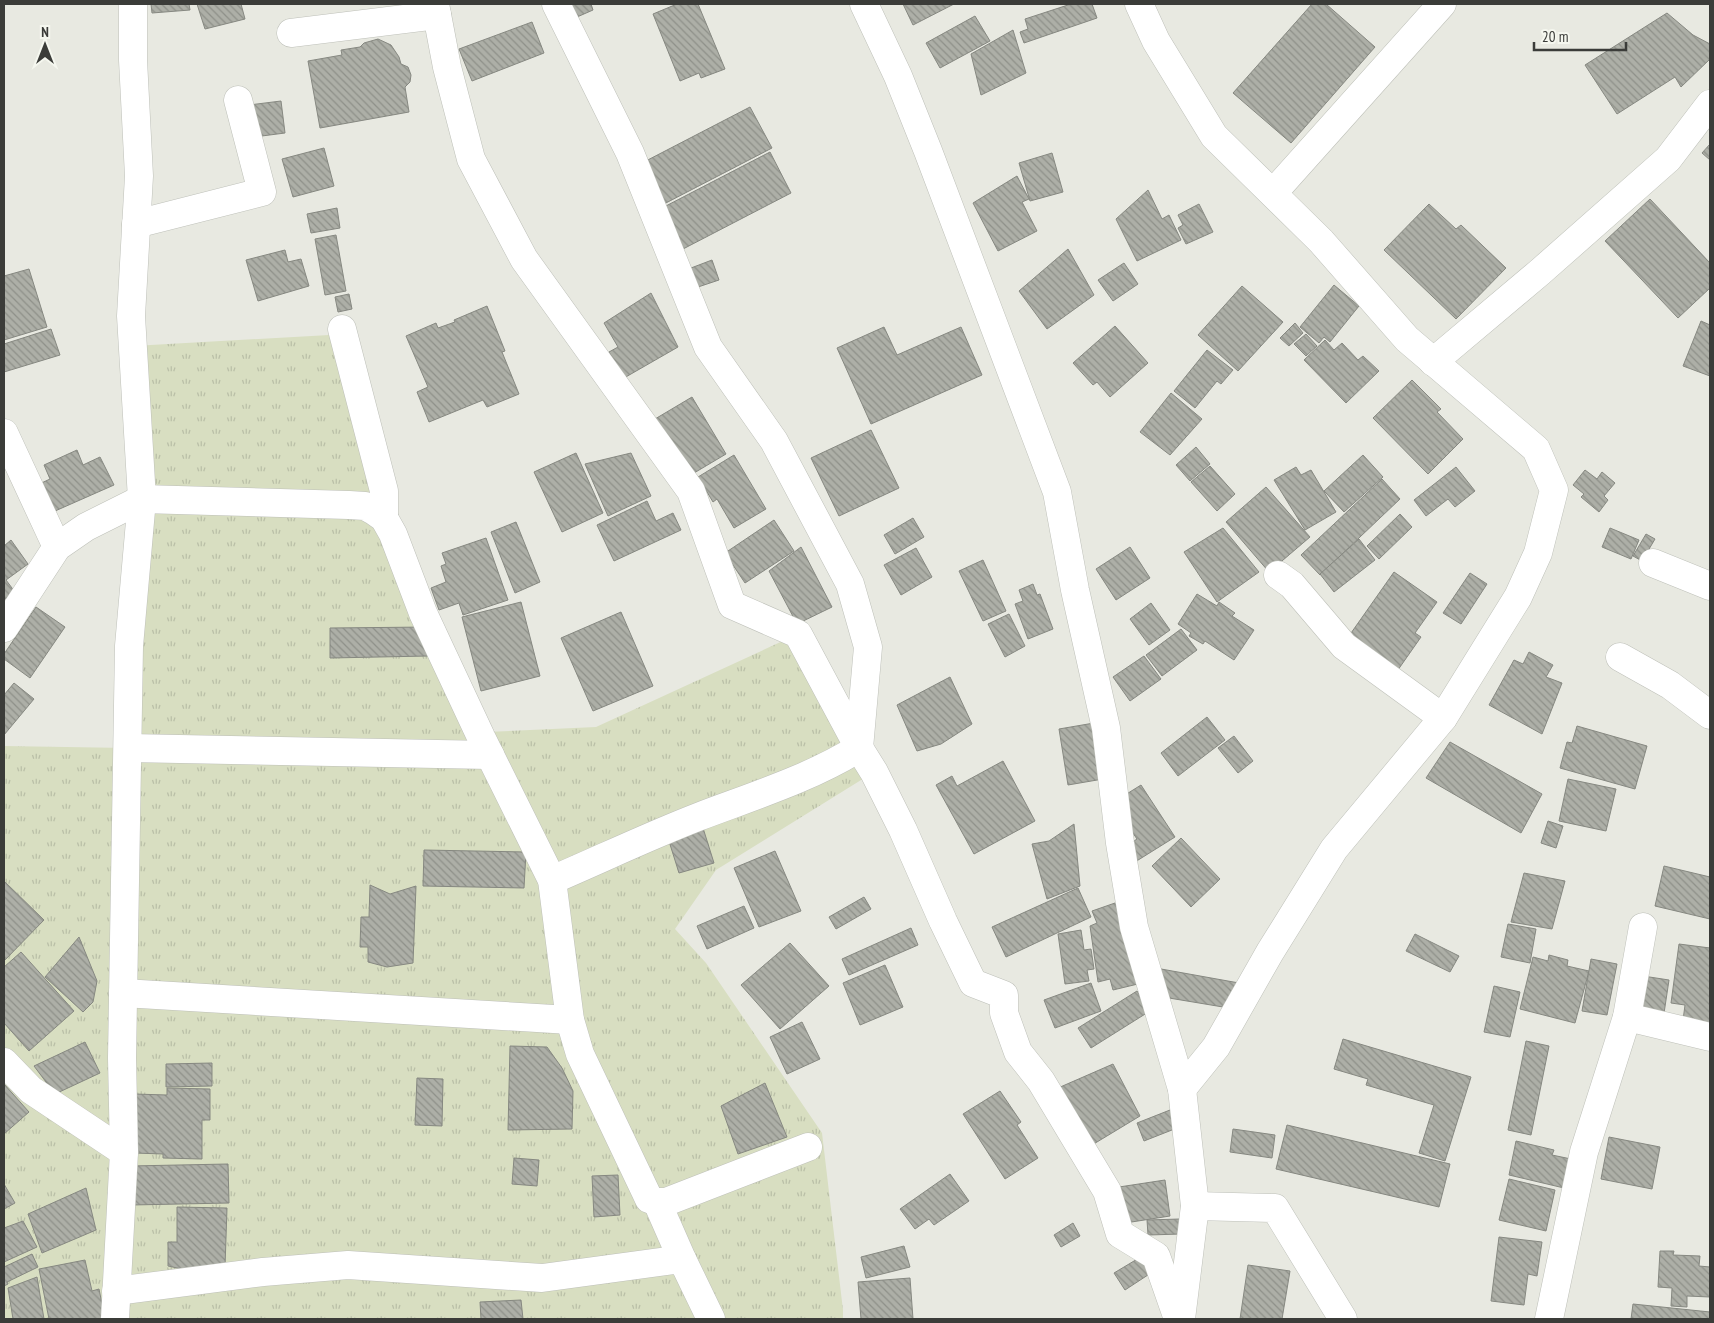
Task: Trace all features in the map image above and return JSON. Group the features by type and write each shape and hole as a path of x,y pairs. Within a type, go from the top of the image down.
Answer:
{"street":[{"path":"115,1319 124,1152 122,1058 129,646 142,499 131,316 139,176 133,60 133,4"},
{"path":"556,4 630,153 708,347 774,441 850,584 868,647 859,748"},
{"path":"864,4 898,76 928,151 1057,492 1075,590 1106,728 1120,843 1134,927 1182,1089 1195,1206 1180,1319"},
{"path":"1139,4 1156,41 1214,136 1322,241 1407,339 1536,449 1554,490 1538,553 1518,597 1443,718 1334,848 1270,952 1216,1047 1182,1089"},
{"path":"1273,193 1442,4"},
{"path":"290,33 436,9 447,67 470,159 524,259 691,491 732,605 798,634 859,748 874,772 903,830 973,983 1004,996 1004,1013 1018,1052 1041,1082 1106,1191 1120,1234 1156,1256 1180,1319"},
{"path":"136,224 262,192 238,100"},
{"path":"1433,362 1540,272 1668,159 1710,104"},
{"path":"342,329 384,491 384,518"},
{"path":"4,433 57,547"},
{"path":"4,628 57,547 86,527 142,499 349,504 365,506 384,518 393,534 423,612 490,755 552,880 570,1020 580,1054 650,1199 657,1202 666,1202 808,1147"},
{"path":"1653,563 1710,586"},
{"path":"1278,575 1292,585 1344,646 1443,718"},
{"path":"1620,657 1670,685 1710,715"},
{"path":"128,748 490,755"},
{"path":"552,880 698,817 745,801 810,774 859,748"},
{"path":"1549,1319 1584,1152 1627,1018 1643,927"},
{"path":"123,993 570,1020"},
{"path":"1627,1018 1710,1037"},
{"path":"4,1062 31,1090 124,1152"},
{"path":"657,1202 682,1259 712,1319"},
{"path":"1195,1206 1275,1208 1344,1319"},
{"path":"116,1291 263,1272 348,1265 542,1278 682,1259"}],"green space":[{"path":"347,334 386,491 486,732 596,727 798,634 874,772 716,870 675,929 706,963 822,1133 843,1319 4,1319 4,746 128,748 133,346"}],"building":[{"path":"151,4 189,4 190,10 152,13"},
{"path":"197,4 241,4 245,19 205,29"},
{"path":"571,4 591,4 593,10 577,17"},
{"path":"677,4 698,4 725,69 701,78 699,73 680,81 653,14"},
{"path":"903,4 954,4 913,25"},
{"path":"1071,4 1092,4 1097,18 1024,43 1020,32 1028,29 1025,19"},
{"path":"1312,4 1326,4 1375,47 1291,143 1233,93"},
{"path":"1667,13 1693,35 1710,44 1710,59 1681,87 1675,77 1617,114 1585,65"},
{"path":"975,16 990,41 940,68 926,43"},
{"path":"532,22 544,53 472,81 459,49"},
{"path":"1013,30 1026,73 981,95 971,54"},
{"path":"378,39 391,45 401,64 408,67 411,75 410,82 405,87 409,112 320,128 308,61 342,55 341,50 360,47 364,43"},
{"path":"281,101 285,133 254,137 249,105"},
{"path":"750,107 772,148 662,205 640,164"},
{"path":"1710,144 1710,160 1702,153"},
{"path":"324,148 334,186 293,197 282,159"},
{"path":"770,152 791,193 683,249 662,208"},
{"path":"1052,153 1063,192 1030,201 1019,163"},
{"path":"1017,176 1029,199 1022,202 1037,231 998,251 973,203"},
{"path":"1148,190 1162,219 1169,215 1181,240 1137,261 1116,219"},
{"path":"1650,199 1710,263 1710,288 1678,318 1605,241"},
{"path":"1199,204 1213,232 1186,244 1178,228 1183,225 1178,215"},
{"path":"1429,204 1456,229 1461,225 1506,268 1456,319 1384,250"},
{"path":"337,208 340,228 311,233 307,214"},
{"path":"336,235 346,291 325,295 315,239"},
{"path":"1068,249 1094,295 1047,329 1019,291"},
{"path":"285,250 288,262 301,259 309,286 258,301 246,260"},
{"path":"712,260 719,280 698,287 691,268"},
{"path":"1124,263 1138,284 1113,301 1098,280"},
{"path":"29,269 47,327 4,340 4,276"},
{"path":"1334,285 1359,306 1330,342 1324,337 1319,343 1300,327"},
{"path":"1242,286 1283,322 1238,371 1198,335"},
{"path":"651,293 678,347 624,378 609,352 618,347 604,323"},
{"path":"349,294 352,309 338,312 335,297"},
{"path":"487,306 505,351 502,352 519,394 487,407 483,400 429,422 417,392 428,387 406,336 436,323 438,328 455,322 454,320"},
{"path":"1701,321 1710,325 1710,376 1683,366"},
{"path":"1295,323 1303,333 1289,346 1280,338"},
{"path":"1115,326 1148,363 1110,397 1097,382 1093,385 1073,363"},
{"path":"884,327 897,355 961,327 982,375 871,424 837,348"},
{"path":"51,329 60,355 4,372 4,344"},
{"path":"1306,334 1317,346 1306,356 1294,344"},
{"path":"1325,340 1334,350 1342,343 1358,360 1363,356 1379,371 1346,403 1304,360"},
{"path":"1207,350 1233,370 1221,384 1217,381 1195,408 1174,391"},
{"path":"1412,380 1441,409 1437,412 1463,439 1428,474 1373,418"},
{"path":"1171,393 1202,419 1170,455 1140,432"},
{"path":"692,397 726,454 689,476 655,419"},
{"path":"871,430 899,488 839,516 811,458"},
{"path":"1196,447 1210,464 1190,481 1176,465"},
{"path":"77,450 83,465 100,457 114,485 46,515 33,487 50,479 44,465"},
{"path":"576,453 603,513 562,532 534,472"},
{"path":"631,453 651,496 608,516 585,464"},
{"path":"734,455 766,509 734,528 717,499 713,502 698,477"},
{"path":"1363,455 1383,477 1344,512 1324,491"},
{"path":"1210,466 1235,494 1217,511 1191,482"},
{"path":"1296,467 1301,475 1311,470 1336,512 1305,530 1274,480"},
{"path":"1456,467 1475,491 1455,507 1448,499 1426,516 1414,500"},
{"path":"1585,470 1597,479 1602,472 1615,483 1604,496 1608,500 1599,512 1581,497 1584,494 1573,485"},
{"path":"1382,479 1400,499 1320,575 1301,555"},
{"path":"1266,487 1310,537 1269,572 1226,522"},
{"path":"647,501 656,521 673,513 681,530 614,561 597,525"},
{"path":"1400,514 1412,527 1379,559 1367,546"},
{"path":"913,518 924,537 895,554 884,535"},
{"path":"774,520 794,551 745,583 725,553"},
{"path":"516,522 540,582 515,593 491,532"},
{"path":"1223,528 1259,572 1217,602 1184,552"},
{"path":"1610,528 1639,540 1631,559 1602,547"},
{"path":"1646,534 1655,539 1642,561 1633,556"},
{"path":"486,538 508,600 463,615 459,603 439,610 431,588 446,582 441,566 446,564 442,553"},
{"path":"1359,539 1375,560 1334,592 1320,574"},
{"path":"11,540 28,564 6,580 15,592 4,600 4,546"},
{"path":"801,547 832,607 797,624 769,571"},
{"path":"1130,547 1150,578 1116,600 1096,569"},
{"path":"916,548 932,577 901,595 884,565"},
{"path":"983,560 1006,611 983,621 959,571"},
{"path":"1394,572 1437,602 1415,633 1421,637 1393,677 1344,643"},
{"path":"1470,573 1487,584 1461,624 1443,613"},
{"path":"1033,584 1037,595 1040,594 1053,629 1028,639 1015,604 1023,601 1019,590"},
{"path":"1197,594 1217,606 1219,602 1235,613 1232,616 1254,630 1234,660 1205,641 1203,644 1189,636 1191,633 1178,624"},
{"path":"521,602 540,676 481,691 462,617"},
{"path":"1151,603 1170,630 1149,645 1130,619"},
{"path":"36,607 65,627 30,678 4,659 4,654"},
{"path":"621,612 653,686 593,711 561,638"},
{"path":"1009,614 1025,646 1005,657 988,624"},
{"path":"428,627 428,656 330,658 330,628"},
{"path":"1181,629 1197,650 1162,676 1146,655"},
{"path":"1529,652 1553,665 1546,677 1562,683 1542,734 1489,705 1514,660 1523,664"},
{"path":"1144,656 1161,679 1130,701 1113,677"},
{"path":"950,677 972,724 941,744 917,751 897,705"},
{"path":"14,683 34,699 4,735 4,695"},
{"path":"1207,717 1225,740 1178,776 1161,753"},
{"path":"1094,723 1103,779 1068,785 1059,729"},
{"path":"1577,726 1647,746 1635,789 1560,768 1567,742 1572,743"},
{"path":"1234,736 1253,761 1238,773 1218,748"},
{"path":"1450,742 1542,794 1521,833 1426,778"},
{"path":"1003,761 1035,821 974,854 936,785 952,776 957,786"},
{"path":"1568,779 1616,789 1606,831 1559,821"},
{"path":"1141,785 1175,837 1135,862 1125,847 1137,839 1126,823 1117,800"},
{"path":"1548,821 1563,826 1556,848 1541,843"},
{"path":"1074,824 1080,886 1047,899 1032,844 1049,841"},
{"path":"703,828 714,863 679,873 668,838"},
{"path":"1181,838 1220,879 1191,907 1152,866"},
{"path":"424,850 526,852 524,888 423,886"},
{"path":"775,851 801,911 759,927 734,868"},
{"path":"1664,866 1710,877 1710,919 1655,906"},
{"path":"1524,873 1565,881 1552,929 1511,922"},
{"path":"4,881 44,920 4,961"},
{"path":"370,885 390,894 416,886 413,963 387,967 368,962 368,947 360,947 361,917 369,917"},
{"path":"1078,888 1091,917 1006,957 992,927"},
{"path":"864,897 871,909 836,929 829,917"},
{"path":"1115,903 1142,983 1113,990 1110,979 1098,982 1090,926 1097,923 1092,911"},
{"path":"744,906 754,928 707,949 697,926"},
{"path":"1508,924 1536,929 1530,963 1501,957"},
{"path":"911,928 918,945 849,975 842,959"},
{"path":"1081,930 1084,950 1091,949 1094,969 1087,970 1089,981 1065,984 1058,934"},
{"path":"1415,934 1459,956 1450,972 1406,951"},
{"path":"79,937 97,981 93,1002 83,1012 45,977"},
{"path":"790,943 829,986 780,1029 741,985"},
{"path":"1679,944 1710,948 1710,1032 1682,1028 1685,1005 1671,1003"},
{"path":"21,952 74,1011 29,1051 4,1023 4,967"},
{"path":"1549,955 1568,960 1567,966 1589,971 1575,1023 1520,1009 1533,957 1548,961"},
{"path":"1591,959 1617,964 1607,1015 1582,1011"},
{"path":"885,965 903,1007 860,1025 843,983"},
{"path":"1150,967 1239,983 1235,1009 1157,996"},
{"path":"1643,976 1669,980 1663,1020 1638,1016"},
{"path":"1091,983 1101,1011 1055,1028 1044,1000"},
{"path":"1494,986 1520,992 1510,1037 1484,1032"},
{"path":"1137,991 1150,1011 1091,1048 1078,1028"},
{"path":"802,1022 820,1059 787,1074 770,1037"},
{"path":"1343,1039 1471,1077 1445,1161 1419,1153 1434,1105 1366,1085 1368,1079 1334,1069"},
{"path":"1526,1041 1549,1046 1531,1135 1508,1130"},
{"path":"85,1042 100,1073 55,1094 34,1066"},
{"path":"510,1046 547,1047 562,1068 573,1091 572,1129 508,1130"},
{"path":"212,1063 212,1086 166,1087 166,1064"},
{"path":"1113,1064 1140,1116 1092,1145 1058,1088"},
{"path":"417,1078 443,1079 442,1126 415,1125"},
{"path":"765,1083 787,1137 738,1154 721,1106"},
{"path":"4,1084 29,1112 4,1134"},
{"path":"167,1088 210,1089 210,1120 202,1120 202,1159 163,1158 163,1154 134,1153 134,1094 167,1095"},
{"path":"1000,1091 1021,1122 1017,1125 1038,1158 1005,1179 963,1114"},
{"path":"1170,1110 1177,1128 1144,1141 1137,1123"},
{"path":"1287,1125 1450,1164 1439,1207 1276,1169"},
{"path":"1233,1129 1275,1135 1272,1158 1230,1152"},
{"path":"1609,1137 1660,1147 1652,1189 1601,1179"},
{"path":"1516,1141 1554,1150 1552,1155 1571,1159 1564,1188 1509,1175"},
{"path":"514,1158 539,1160 537,1186 512,1184"},
{"path":"228,1164 229,1203 131,1205 130,1166"},
{"path":"950,1174 969,1201 934,1225 929,1219 915,1229 900,1209"},
{"path":"618,1175 620,1215 594,1217 592,1176"},
{"path":"1509,1179 1555,1190 1546,1231 1499,1220"},
{"path":"1165,1180 1170,1216 1125,1223 1119,1187"},
{"path":"4,1184 15,1203 4,1209"},
{"path":"86,1188 96,1230 42,1253 28,1214"},
{"path":"177,1207 227,1208 225,1267 191,1271 168,1266 168,1242 177,1242"},
{"path":"1180,1219 1181,1234 1148,1235 1147,1220"},
{"path":"23,1221 37,1247 4,1262 4,1228"},
{"path":"1073,1223 1080,1236 1061,1247 1054,1235"},
{"path":"1499,1237 1542,1242 1537,1276 1528,1274 1524,1305 1491,1301"},
{"path":"904,1246 910,1267 866,1278 861,1257"},
{"path":"1660,1251 1674,1251 1673,1255 1700,1256 1699,1266 1710,1267 1710,1297 1687,1296 1687,1307 1671,1306 1672,1288 1658,1287"},
{"path":"32,1254 38,1267 7,1282 8,1284 4,1286 4,1267"},
{"path":"1144,1255 1154,1271 1125,1290 1114,1273"},
{"path":"85,1260 92,1291 99,1289 105,1319 49,1319 39,1269"},
{"path":"1248,1265 1290,1271 1282,1319 1240,1319"},
{"path":"37,1277 44,1319 13,1319 8,1288"},
{"path":"910,1278 913,1319 861,1319 858,1282"},
{"path":"521,1300 523,1319 481,1319 480,1302"},
{"path":"1633,1304 1710,1312 1710,1319 1631,1319"}]}
